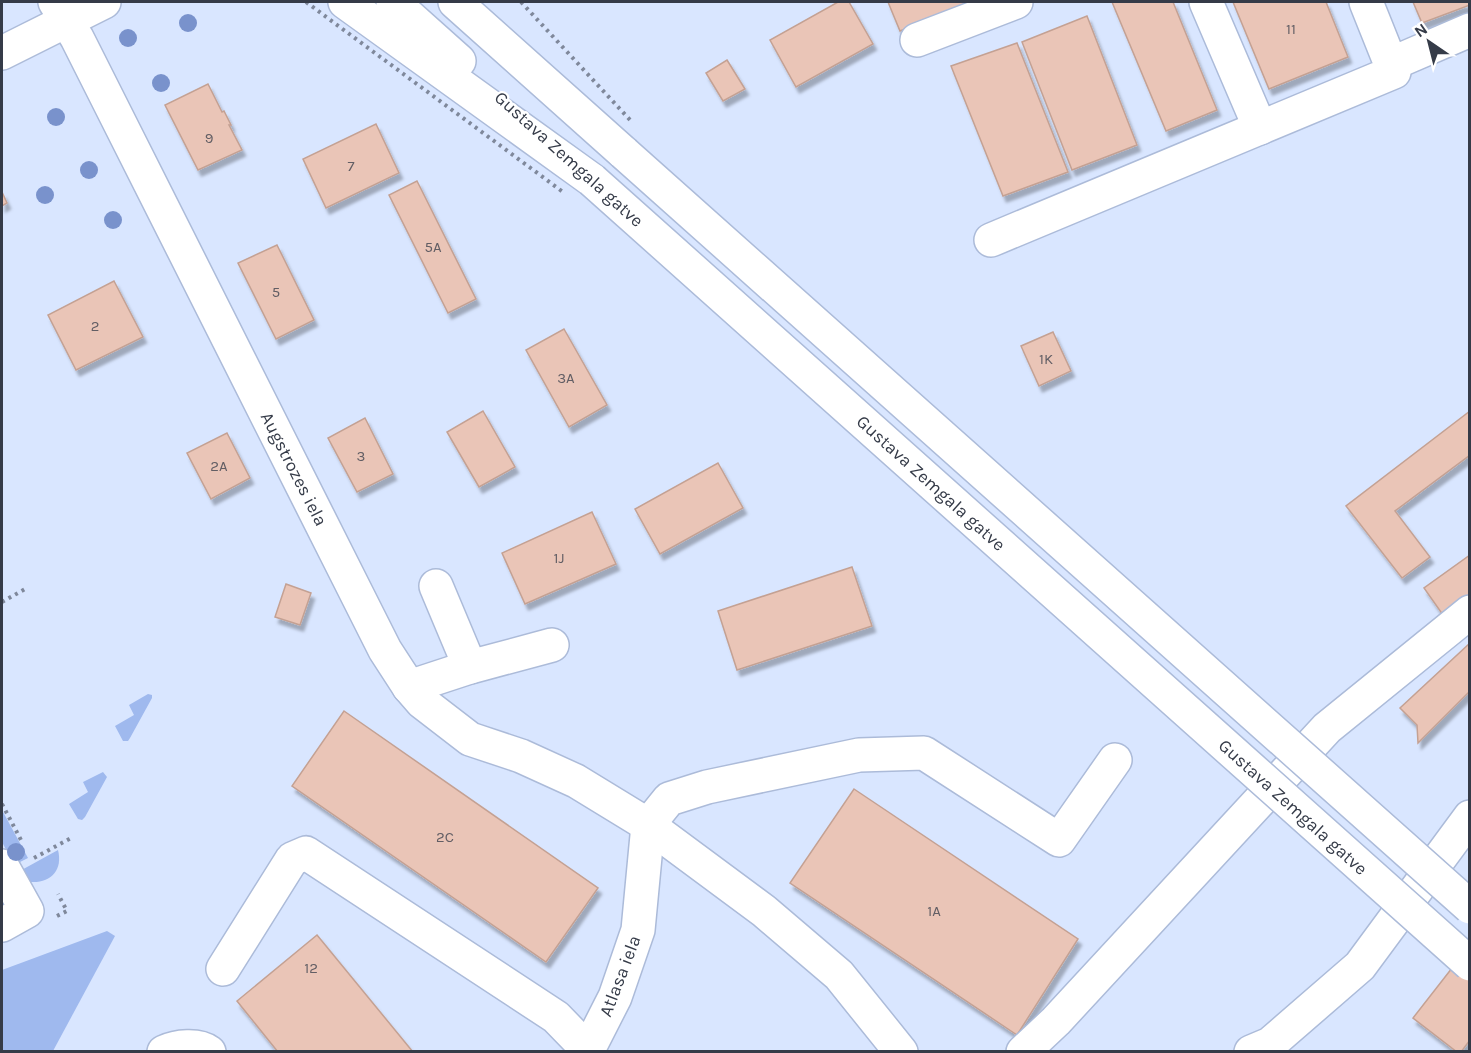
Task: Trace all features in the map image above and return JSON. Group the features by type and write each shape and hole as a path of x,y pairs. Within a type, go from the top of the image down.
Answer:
{"main road":[{"path":"2,53 61,10 104,2"},
{"path":"345,2 592,180"},
{"name":"Gustava Zemgala gatve","path":"393,2 1470,964"},
{"path":"455,2 1470,907"},
{"path":"483,2 624,153"},
{"path":"917,40 1016,2"},
{"path":"1206,2 1260,128"},
{"path":"991,240 1394,72 1366,2"},
{"name":"Augstrozes iela","path":"61,10 379,640 409,687 422,702 470,739 521,756 576,781 648,825 764,911 839,975 901,1052"},
{"path":"1391,64 1470,30"},
{"path":"436,586 470,667"},
{"path":"1023,1052 1056,1021 1201,863 1262,801 1327,728 1470,612"},
{"path":"409,687 470,667 552,645"},
{"path":"648,825 669,799 707,787 859,755 924,753 1059,840 1115,760"},
{"path":"1251,1052 1270,1044 1360,966 1470,818"},
{"name":"Atlasa iela","path":"587,1051 615,997 638,930 648,825"},
{"path":"223,969 292,858 306,853 556,1017 587,1051"},
{"path":"3,869 14,918"},
{"path":"164,1052 171,1048 202,1046 209,1052"}],"path":[{"path":"2,602 25,589"},
{"path":"2,804 21,841"},
{"path":"3,869 73,837"}],"shaded area":[{"path":"148,694 152,695 152,698 128,741 123,741 115,726 134,715 129,705"},
{"path":"103,772 107,777 85,817 82,820 78,819 69,804 88,792 83,782"},
{"path":"2,810 28,858 14,865 2,842"},
{"path":"58,850 59,864 50,878 31,882 18,872"},
{"path":"107,931 115,936 53,1051 2,1051 2,970"}],"building":[{"path":"838,2 849,2 873,44 796,87 770,40"},
{"path":"888,2 963,2 965,5 900,31"},
{"path":"1112,2 1173,2 1217,110 1166,131"},
{"path":"1233,2 1326,2 1348,57 1269,89"},
{"path":"1413,2 1470,2 1470,5 1422,23"},
{"path":"1087,16 1137,145 1072,170 1022,42"},
{"path":"1017,43 1068,172 1003,196 951,66"},
{"path":"727,60 745,89 723,101 706,73"},
{"path":"208,84 222,112 224,111 242,150 198,170 165,105"},
{"path":"376,124 399,173 326,208 303,159"},
{"path":"417,181 476,299 448,313 389,195"},
{"path":"2,192 7,203 2,206"},
{"path":"277,245 314,320 276,339 238,263"},
{"path":"114,281 143,337 76,370 48,315"},
{"path":"564,329 607,405 569,427 526,350"},
{"path":"1053,332 1071,371 1039,386 1021,346"},
{"path":"483,411 515,467 479,487 447,432"},
{"path":"1470,411 1470,455 1395,511 1430,557 1402,578 1346,506"},
{"path":"365,418 393,474 357,492 328,438"},
{"path":"227,433 250,478 211,499 187,453"},
{"path":"718,463 743,508 660,554 635,509"},
{"path":"592,512 616,564 525,604 502,553"},
{"path":"1470,555 1470,596 1443,615 1424,588"},
{"path":"852,567 872,626 737,670 718,611"},
{"path":"286,584 311,593 300,625 275,617"},
{"path":"1470,643 1470,691 1418,743 1417,725 1400,708"},
{"path":"344,711 598,888 546,962 292,786"},
{"path":"854,789 1078,939 1017,1035 790,883"},
{"path":"317,935 413,1052 278,1052 237,1001"},
{"path":"1470,945 1470,1040 1461,1052 1457,1052 1413,1018"}]}
